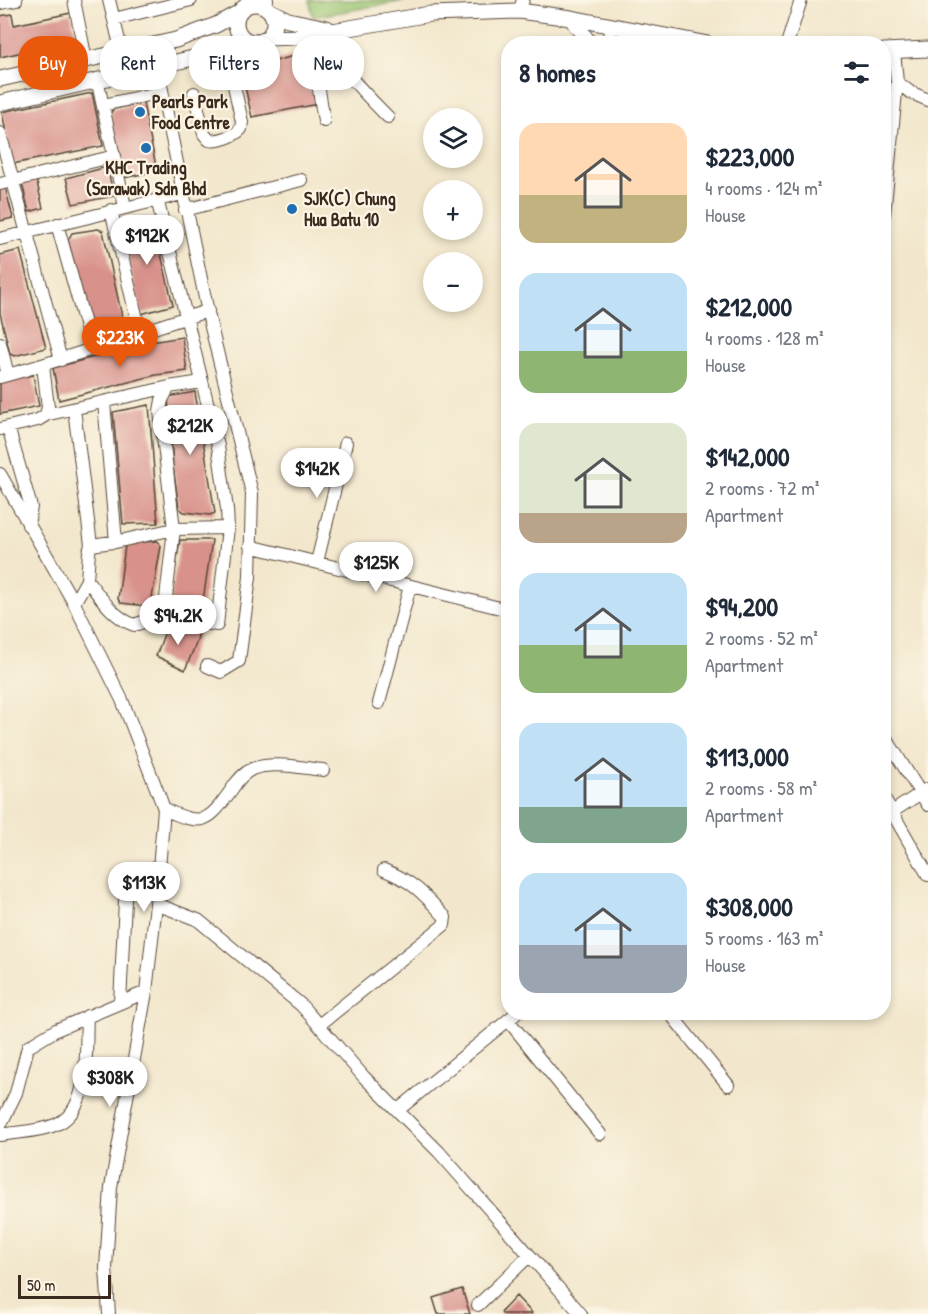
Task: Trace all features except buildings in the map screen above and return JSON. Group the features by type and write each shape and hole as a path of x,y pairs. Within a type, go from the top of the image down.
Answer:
{"main road":[{"path":"177,40 216,25 244,6 254,3 267,6 298,23 333,29"},
{"path":"240,36 235,25 244,6"},
{"path":"267,6 274,22 269,36"},
{"path":"280,38 430,14 521,6 667,36"},
{"path":"571,18 584,36"},
{"path":"640,36 646,32"},
{"path":"891,51 928,49"},
{"path":"0,79 18,75"},
{"path":"0,103 100,78"}],"street":[{"path":"74,0 81,36"},
{"path":"109,0 118,36"},
{"path":"114,19 191,0"},
{"path":"790,36 801,0"},
{"path":"609,36 611,25"},
{"path":"333,29 329,41 331,51 342,67 388,117"},
{"path":"310,34 324,121"},
{"path":"891,59 897,82 891,143"},
{"path":"97,79 125,207"},
{"path":"897,82 910,92 928,100"},
{"path":"194,93 204,134 208,140 216,141 241,129 242,122 235,90"},
{"path":"103,105 162,92 185,210 251,487 250,577 239,661 221,672 207,666"},
{"path":"0,133 61,360"},
{"path":"0,184 115,156"},
{"path":"185,210 301,180"},
{"path":"0,239 182,194"},
{"path":"87,580 122,621 134,626 164,615 217,625 228,528 227,509 218,446 157,199"},
{"path":"111,210 140,332"},
{"path":"57,224 92,349"},
{"path":"0,344 4,376 43,366 208,311"},
{"path":"43,366 48,407 45,415"},
{"path":"28,525 31,507 4,428 38,420 45,415 169,387 202,382"},
{"path":"164,615 174,528 160,411 162,400 169,387"},
{"path":"104,402 116,542"},
{"path":"74,409 91,545 87,580 74,603"},
{"path":"317,562 346,443"},
{"path":"0,474 74,603 122,699 164,809 146,992 111,1187 105,1268 109,1314"},
{"path":"91,545 116,542 174,528 228,528"},
{"path":"250,546 501,608"},
{"path":"379,703 410,586"},
{"path":"891,745 925,791 928,804"},
{"path":"164,809 185,819 208,818 239,780 251,770 265,766 323,770"},
{"path":"925,791 892,812 928,875"},
{"path":"320,1025 444,925 446,917 413,885 404,877 384,870"},
{"path":"120,1003 126,880"},
{"path":"156,904 198,920 301,1005 364,1077 477,1194 580,1314"},
{"path":"0,1126 16,1094 28,1047 56,1030 146,992"},
{"path":"0,1135 56,1125 71,1114 83,1092 87,1016"},
{"path":"398,1110 508,1020"},
{"path":"516,1020 600,1134"},
{"path":"675,1020 728,1085"},
{"path":"478,1305 529,1256"}],"green space":[{"path":"309,0 409,0 313,17"}],"place":[{"name":"Pearls Park Food Centre","path":"140,112"},
{"name":"KHC Trading (Sarawak) Sdn Bhd","path":"146,148"},
{"name":"SJK(C) Chung Hua Batu 10","path":"292,209"}]}
